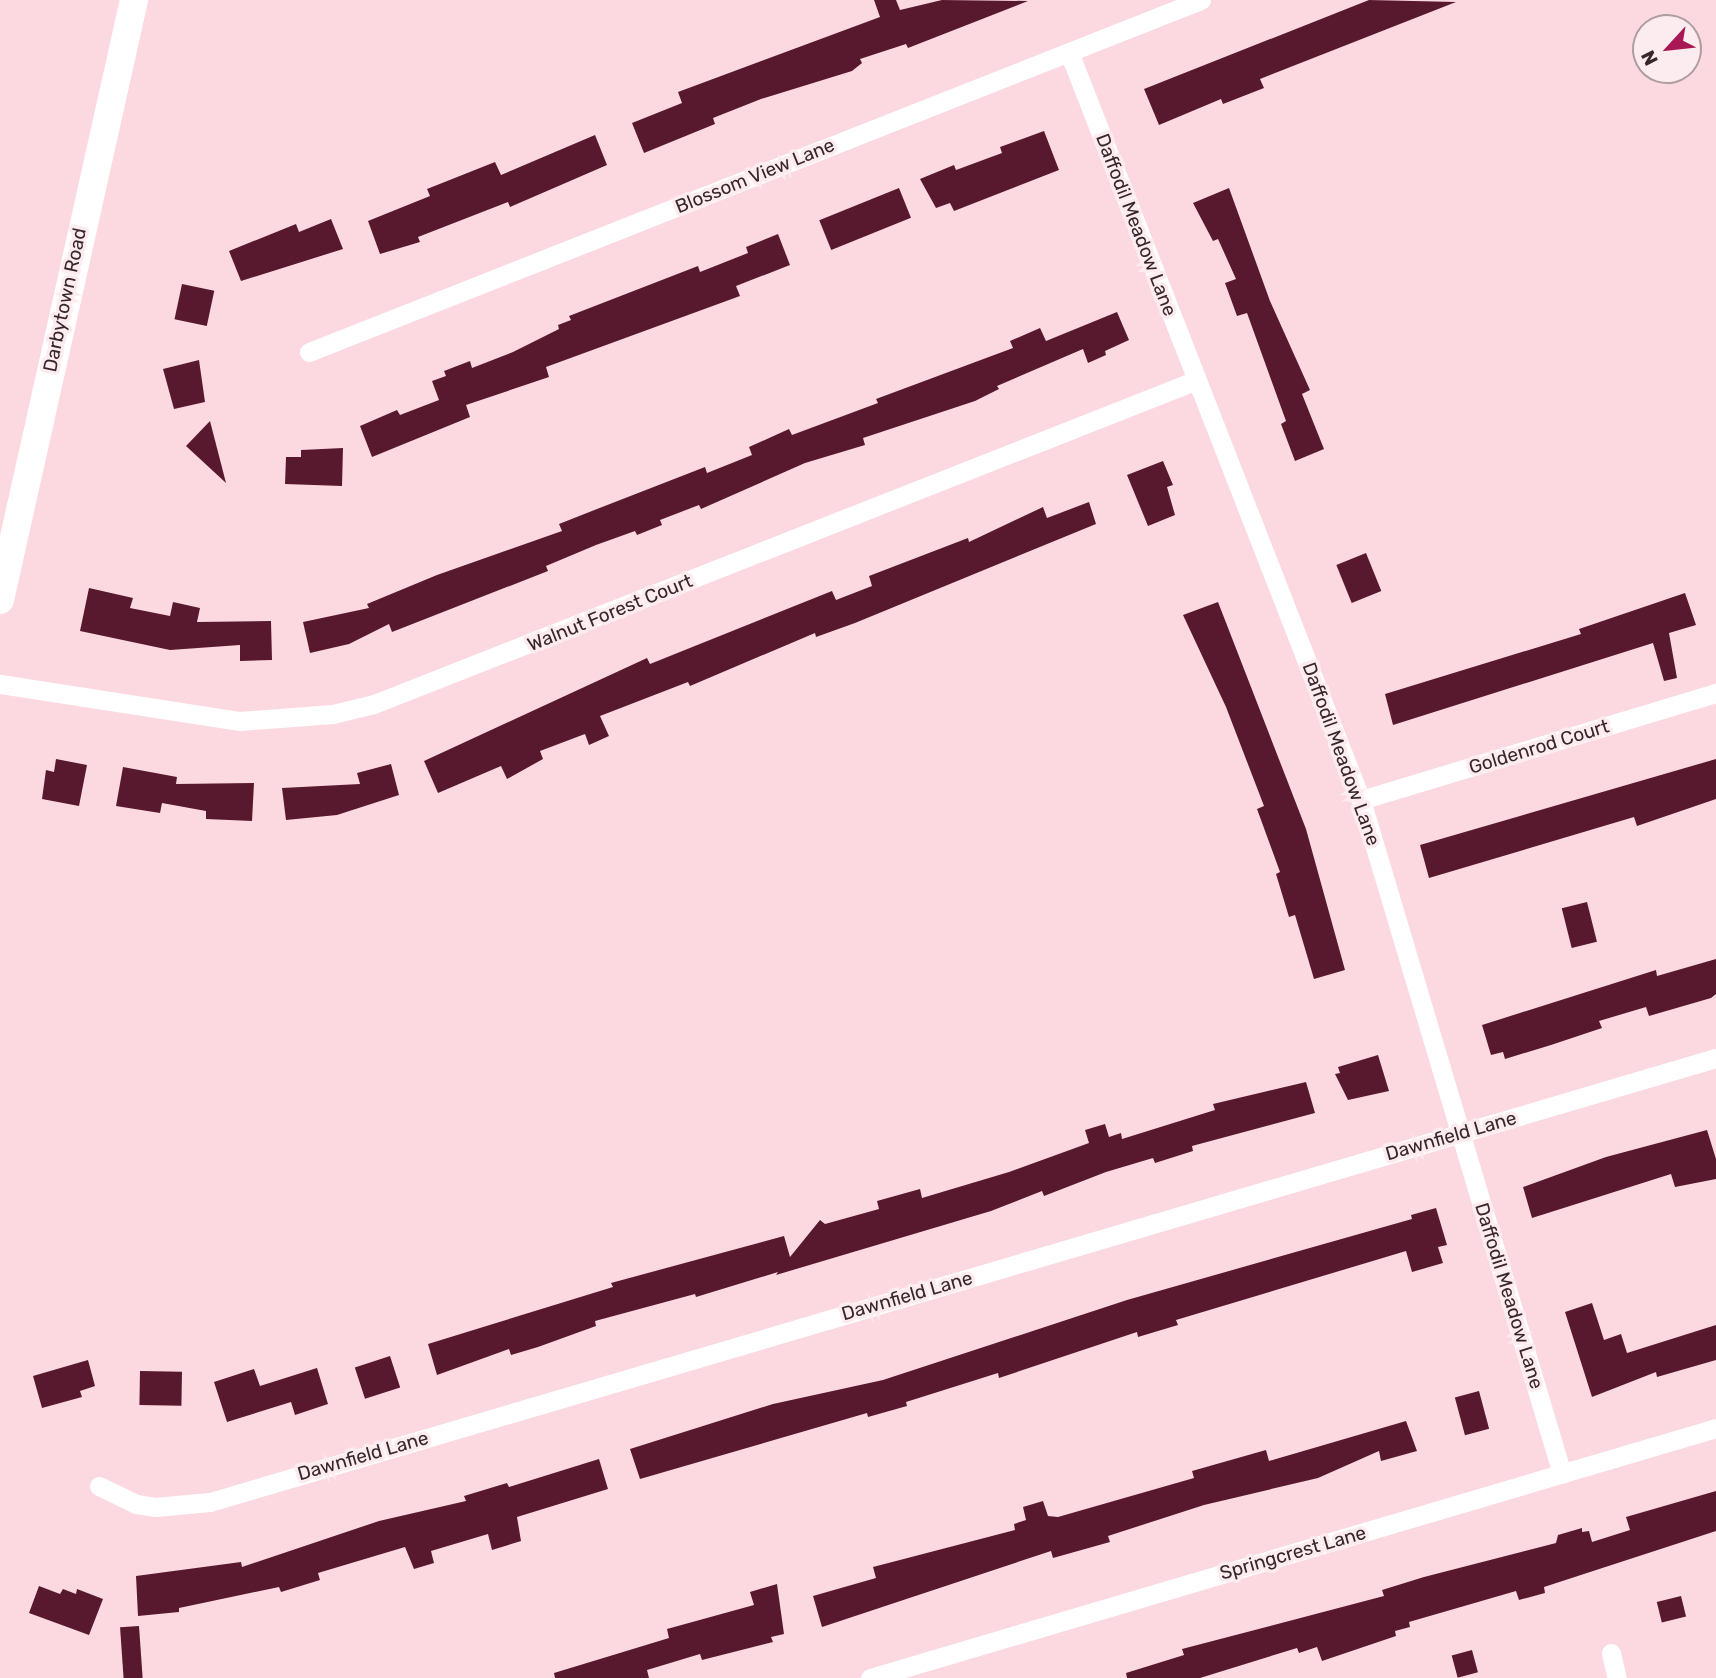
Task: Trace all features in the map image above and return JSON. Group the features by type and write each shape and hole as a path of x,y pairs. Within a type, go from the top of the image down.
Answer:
{"main road":[{"name":"Darbytown Road","path":"0,600 134,0"}],"street":[{"name":"Blossom View Lane","path":"309,352 1201,0"},
{"name":"Daffodil Meadow Lane","path":"1069,52 1361,800 1562,1474"},
{"name":"Walnut Forest Court","path":"0,684 240,721 312,717 374,704 1197,380"},
{"name":"Goldenrod Court","path":"1361,800 1716,693"},
{"name":"Dawnfield Lane","path":"99,1486 136,1504 155,1507 210,1502 1716,1058"},
{"name":"Springcrest Lane","path":"870,1678 1716,1428"},
{"path":"1611,1653 1617,1678"}],"building":[{"path":"874,0 896,0 900,10 942,0 1028,1 908,48 906,44 860,59 862,63 852,71 761,99 713,118 715,124 644,153 632,123 682,103 678,92 880,17"},
{"path":"1369,0 1456,2 1260,79 1264,88 1223,104 1221,99 1159,125 1144,89"},
{"path":"1044,131 1059,170 954,211 950,203 936,208 920,179 954,165 956,170 1002,153 1000,147"},
{"path":"595,135 607,165 510,207 508,202 418,237 420,242 380,254 368,221 430,196 427,189 495,162 501,175"},
{"path":"899,188 911,218 831,250 819,220"},
{"path":"1229,188 1270,301 1310,390 1302,394 1324,449 1295,461 1281,424 1286,421 1247,313 1237,316 1225,283 1236,279 1218,239 1213,241 1193,203"},
{"path":"331,219 343,249 241,281 229,251 296,224 299,232"},
{"path":"778,234 790,265 736,286 740,296 546,367 549,377 466,405 470,417 372,457 360,426 397,410 400,415 439,400 432,381 446,376 444,371 470,361 472,368 513,352 559,329 558,325 571,320 569,316 698,266 700,272 748,253 746,247"},
{"path":"182,284 214,291 207,326 175,319"},
{"path":"1117,312 1129,340 1105,351 1106,355 1088,363 1083,349 997,386 999,389 975,401 863,438 865,445 805,463 701,509 699,505 660,520 662,525 637,535 635,531 596,545 546,566 548,571 392,632 389,624 349,644 310,653 303,622 369,608 367,604 437,575 562,531 559,524 705,467 707,473 752,455 749,447 789,429 792,435 878,403 876,399 1013,348 1010,341 1040,328 1046,341"},
{"path":"199,360 205,402 174,409 163,369"},
{"path":"210,421 226,483 186,446"},
{"path":"343,448 342,486 285,484 286,457 301,457 301,450"},
{"path":"1163,461 1173,485 1167,487 1175,515 1148,526 1127,475"},
{"path":"1089,502 1096,524 855,623 816,637 815,633 690,686 688,682 600,716 609,736 589,745 585,734 540,751 543,759 507,779 501,766 438,793 424,761 647,658 650,664 832,591 836,600 872,586 869,576 968,538 969,542 1043,507 1047,518"},
{"path":"1366,553 1381,591 1352,603 1336,565"},
{"path":"89,588 133,598 130,608 170,616 173,602 200,608 197,622 271,621 272,660 240,661 240,645 170,650 80,631"},
{"path":"1685,593 1696,625 1669,633 1677,678 1664,681 1653,643 1393,725 1385,694 1581,634 1579,629"},
{"path":"1218,602 1306,829 1345,970 1314,979 1295,915 1289,917 1276,874 1280,872 1257,809 1264,806 1226,707 1183,615"},
{"path":"56,759 87,765 79,806 42,799 46,770 54,772"},
{"path":"1716,759 1716,799 1637,826 1634,817 1429,878 1420,845"},
{"path":"391,764 399,795 337,815 286,820 282,788 360,784 357,773"},
{"path":"123,767 177,777 176,784 254,783 252,821 206,819 206,811 162,803 160,813 116,806"},
{"path":"1587,902 1597,942 1572,948 1562,908"},
{"path":"1716,959 1716,994 1711,998 1649,1016 1646,1007 1599,1021 1602,1028 1551,1045 1505,1059 1503,1052 1491,1055 1482,1025 1656,970 1657,976"},
{"path":"1378,1055 1389,1091 1348,1100 1335,1074 1340,1073 1338,1067"},
{"path":"1306,1082 1315,1113 1192,1146 1193,1151 1155,1163 1153,1158 1106,1172 1044,1196 1042,1191 991,1211 776,1275 778,1272 696,1297 695,1294 595,1321 596,1326 538,1347 511,1355 509,1349 437,1375 428,1344 613,1287 611,1283 784,1236 790,1257 820,1220 825,1224 879,1209 877,1201 920,1189 922,1198 1009,1172 1089,1143 1085,1130 1105,1124 1109,1137 1121,1133 1122,1139 1215,1110 1213,1104"},
{"path":"1707,1130 1716,1159 1716,1179 1675,1187 1671,1174 1532,1218 1523,1187 1606,1157"},
{"path":"1436,1208 1447,1245 1438,1247 1443,1263 1412,1272 1406,1251 1176,1320 1178,1325 1138,1337 1137,1332 999,1378 998,1373 906,1402 907,1406 868,1417 867,1413 640,1479 630,1449 773,1404 883,1380 1127,1300 1412,1219 1411,1215"},
{"path":"1592,1303 1604,1340 1621,1334 1627,1353 1716,1325 1716,1360 1657,1377 1656,1372 1592,1397 1565,1312"},
{"path":"390,1356 400,1387 365,1399 355,1367"},
{"path":"88,1360 95,1386 80,1391 82,1397 42,1408 33,1376"},
{"path":"317,1368 328,1404 295,1415 291,1402 227,1422 214,1382 254,1369 260,1386"},
{"path":"140,1371 182,1372 181,1406 139,1405"},
{"path":"1479,1391 1489,1429 1465,1435 1455,1397"},
{"path":"1406,1421 1417,1451 1381,1461 1379,1451 1318,1478 1204,1505 1108,1536 1110,1542 1053,1558 1051,1551 822,1627 813,1596 876,1578 873,1567 1015,1530 1014,1524 1026,1520 1023,1507 1043,1501 1048,1516 1058,1517 1194,1478 1192,1471 1266,1450 1269,1461"},
{"path":"599,1459 608,1489 517,1517 521,1541 492,1550 488,1534 431,1551 434,1563 414,1569 405,1547 318,1573 320,1580 281,1592 279,1587 179,1608 179,1612 138,1616 136,1576 241,1562 242,1567 379,1521 466,1501 464,1496 507,1483 509,1487"},
{"path":"1716,1491 1716,1531 1544,1587 1545,1593 1519,1600 1516,1591 1409,1622 1410,1627 1395,1631 1396,1636 1322,1661 1317,1647 1299,1653 1297,1648 1200,1678 1127,1678 1126,1673 1184,1655 1182,1649 1384,1596 1382,1590 1424,1577 1556,1543 1558,1535 1582,1528 1582,1532 1589,1531 1592,1542 1630,1530 1626,1517"},
{"path":"777,1584 784,1634 771,1637 773,1642 702,1660 700,1654 647,1670 649,1678 555,1678 554,1673 669,1638 667,1629 754,1605 750,1592"},
{"path":"39,1586 60,1594 63,1589 76,1594 77,1589 103,1599 89,1635 29,1613"},
{"path":"1681,1596 1686,1616 1662,1622 1657,1602"},
{"path":"139,1626 143,1678 124,1678 120,1627"},
{"path":"1472,1650 1478,1672 1458,1678 1452,1655"}]}
